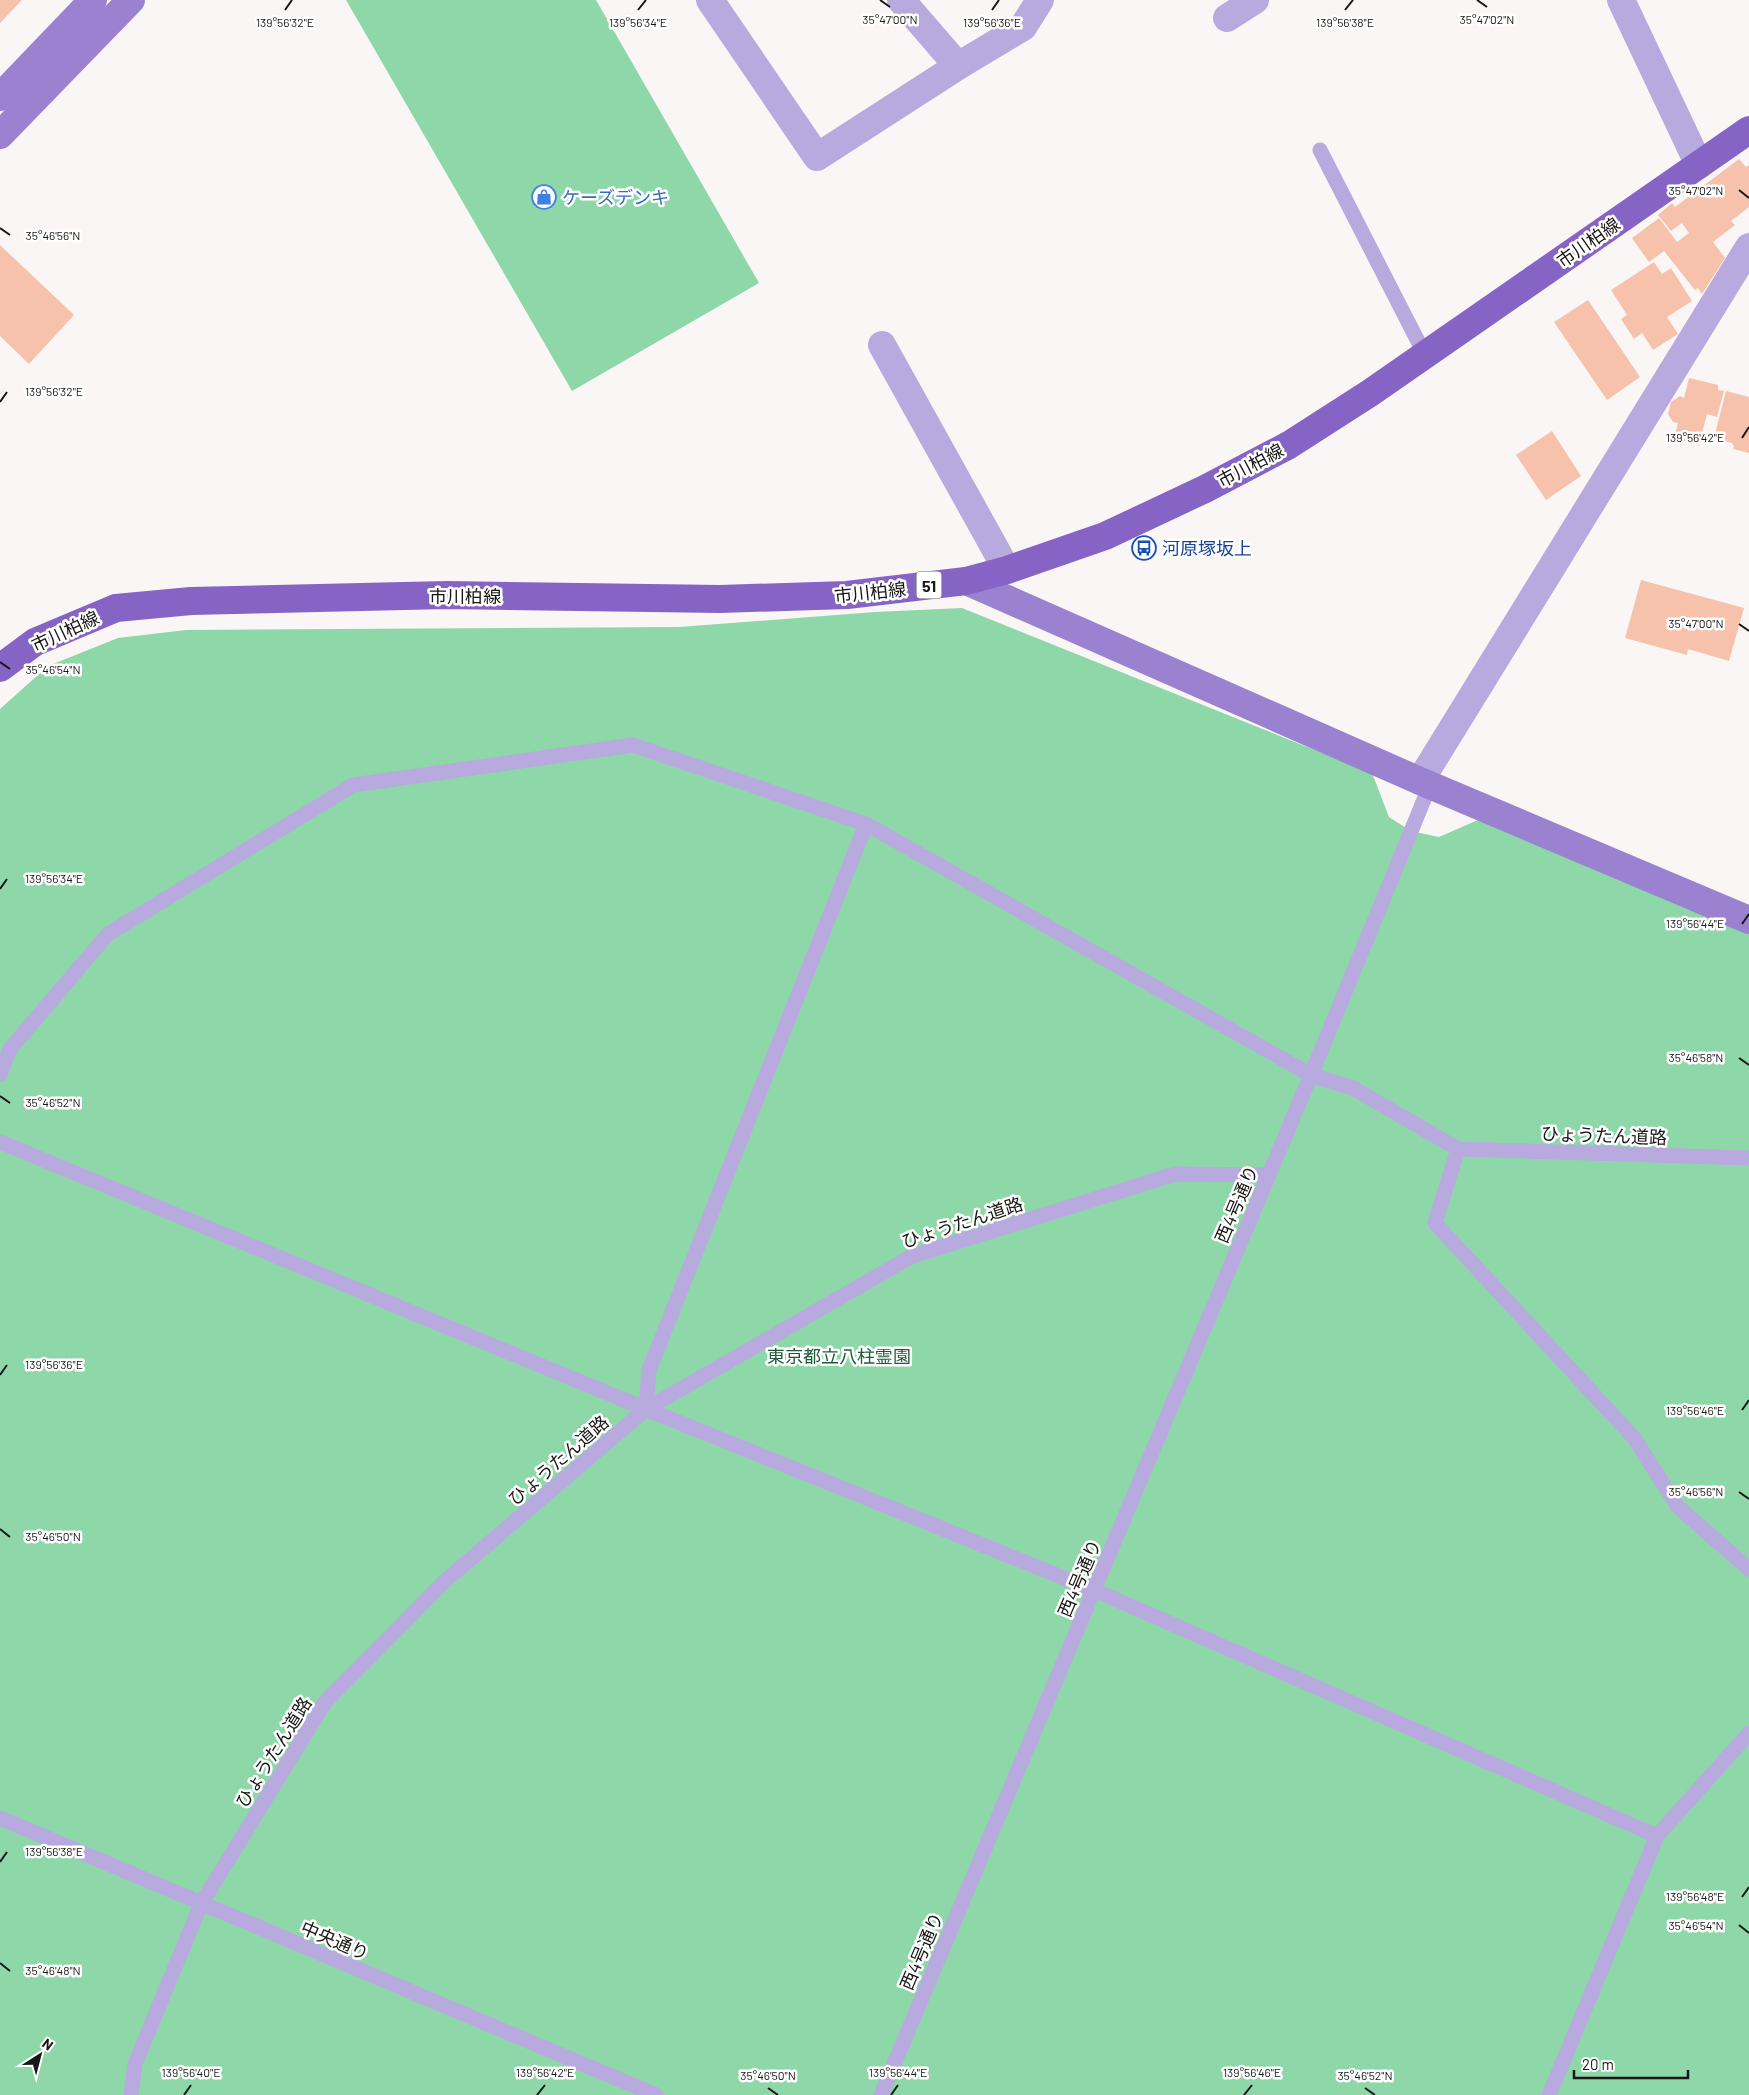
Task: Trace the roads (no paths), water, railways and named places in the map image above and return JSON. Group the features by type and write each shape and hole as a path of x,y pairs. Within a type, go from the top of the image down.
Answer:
{"main road":[{"name":"市川柏線","path":"0,668 35,642 116,608 172,603 447,596 720,599 847,595 966,581 1007,570 1105,536 1205,489 1289,445 1370,393 1749,130"}],"street":[{"path":"0,97 93,0"},
{"path":"0,135 132,0"},
{"path":"710,0 817,157 958,66 1023,27 1040,0"},
{"path":"902,0 958,66"},
{"path":"1227,18 1255,0"},
{"path":"1621,0 1700,165"},
{"path":"1425,783 1749,247"},
{"path":"882,345 1007,570"},
{"path":"966,581 1425,783 1749,920"}],"lane":[{"path":"1320,150 1425,355"},
{"path":"0,1074 10,1049 108,934 353,785 633,745 866,824 1311,1075 1353,1088 1458,1149 1435,1223 1634,1438 1678,1507 1749,1569"},
{"name":"西4号通り","path":"881,2095 1311,1075 1425,783"},
{"path":"646,1409 648,1370 866,824"},
{"path":"0,1142 646,1409 1094,1590 1657,1836"},
{"name":"ひょうたん道路","path":"1458,1149 1749,1158"},
{"name":"ひょうたん道路","path":"131,2095 135,2064 201,1904 325,1702 446,1580 646,1409 912,1256 1175,1174 1269,1175"},
{"path":"1549,2095 1657,1836 1749,1733"},
{"name":"中央通り","path":"0,1818 656,2095"}],"place":[{"name":"ケーズデンキ","path":"544,197"},
{"name":"河原塚坂上","path":"1144,548"}],"park label":[{"name":"東京都立八柱霊園","path":"839,1356"}]}
